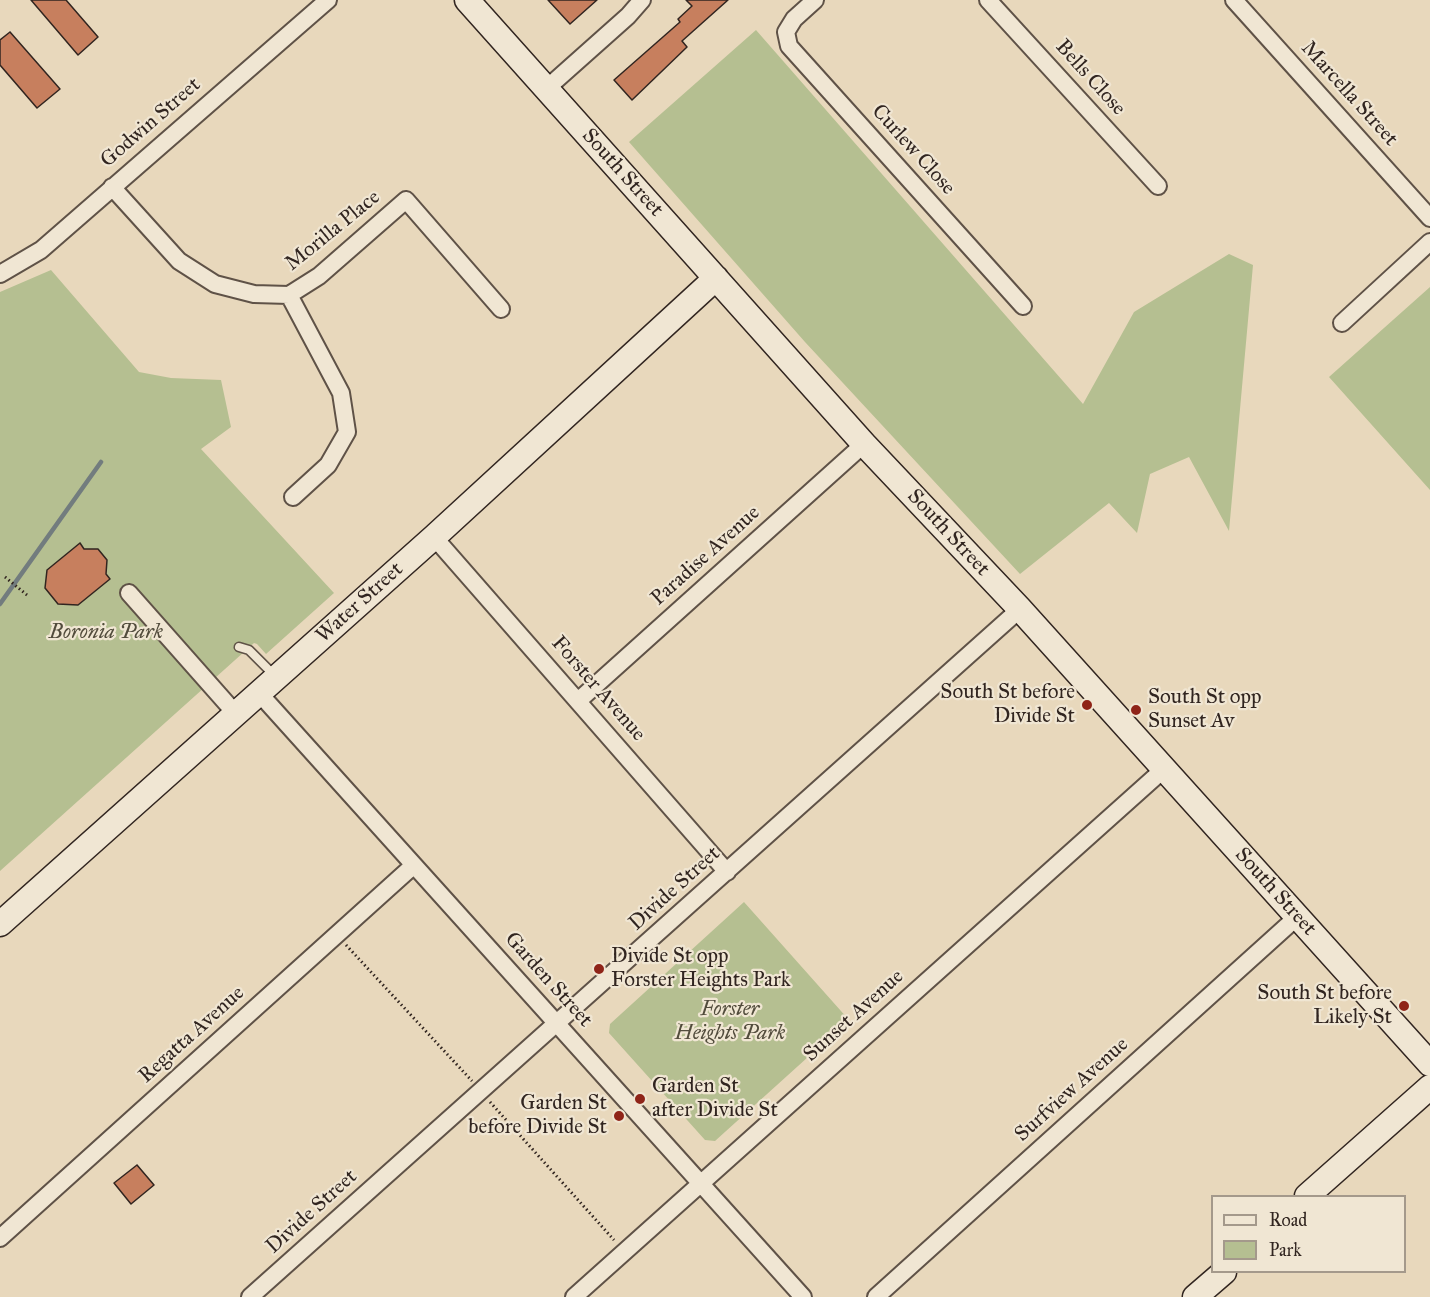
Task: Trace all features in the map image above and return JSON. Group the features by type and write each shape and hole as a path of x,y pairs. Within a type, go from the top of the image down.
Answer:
{"street":[{"name":"Godwin Street","path":"0,274 41,250 328,0"},
{"name":"South Street","path":"467,0 864,444 1020,609 1430,1064"},
{"path":"546,88 628,16 642,0"},
{"name":"Curlew Close","path":"814,0 794,19 786,32 789,46 1023,306"},
{"name":"Bells Close","path":"988,0 1158,186"},
{"name":"Marcella Street","path":"1234,0 1430,218"},
{"name":"Morilla Place","path":"112,187 179,261 215,284 254,294 289,295 319,276 406,200 501,309"},
{"path":"1342,323 1430,242"},
{"name":"Water Street","path":"0,924 434,537 716,278"},
{"path":"289,295 341,393 347,432 328,465 293,497"},
{"name":"Paradise Avenue","path":"578,701 864,444"},
{"name":"Forster Avenue","path":"434,537 727,872"},
{"path":"129,593 236,714"},
{"name":"Divide Street","path":"250,1297 1020,609"},
{"name":"Garden Street","path":"268,685 414,865 803,1297"},
{"name":"Sunset Avenue","path":"574,1297 1164,769"},
{"name":"Regatta Avenue","path":"0,1238 414,865"},
{"name":"Surfview Avenue","path":"876,1297 1298,917"},
{"path":"1309,1195 1430,1086"},
{"path":"1195,1297 1223,1273"}],"lane":[{"path":"239,647 249,650 268,685"}],"path":[{"path":"5,578 27,595"}],"green space":[{"path":"756,30 1083,404 1134,312 1229,254 1253,265 1229,531 1189,457 1150,474 1137,533 1109,503 1020,574 805,342 629,142"},
{"name":"Boronia Park","path":"51,270 139,372 171,378 221,380 231,427 201,449 334,593 266,654 254,643 0,871 0,292"},
{"path":"1430,287 1430,490 1329,377"},
{"name":"Forster Heights Park","path":"744,902 849,1020 715,1141 705,1140 609,1033 610,1024"}],"building":[{"path":"31,0 66,0 98,37 78,55"},
{"path":"548,0 597,0 570,24"},
{"path":"686,0 728,0 682,41 687,47 632,100 614,80 680,22 678,19 692,6"},
{"path":"10,32 60,89 37,108 0,65 0,40"},
{"path":"80,543 84,549 98,549 107,560 106,574 110,579 78,605 58,604 45,588 47,570"},
{"path":"137,1165 154,1185 131,1204 114,1183"}],"waterway":[{"path":"0,604 101,462"}],"place":[{"name":"South St before Divide St","path":"1087,705"},
{"name":"South St opp Sunset Av","path":"1136,710"},
{"name":"Divide St opp Forster Heights Park","path":"599,969"},
{"name":"South St before Likely St","path":"1404,1006"},
{"name":"Garden St after Divide St","path":"640,1099"},
{"name":"Garden St before Divide St","path":"619,1116"}]}
